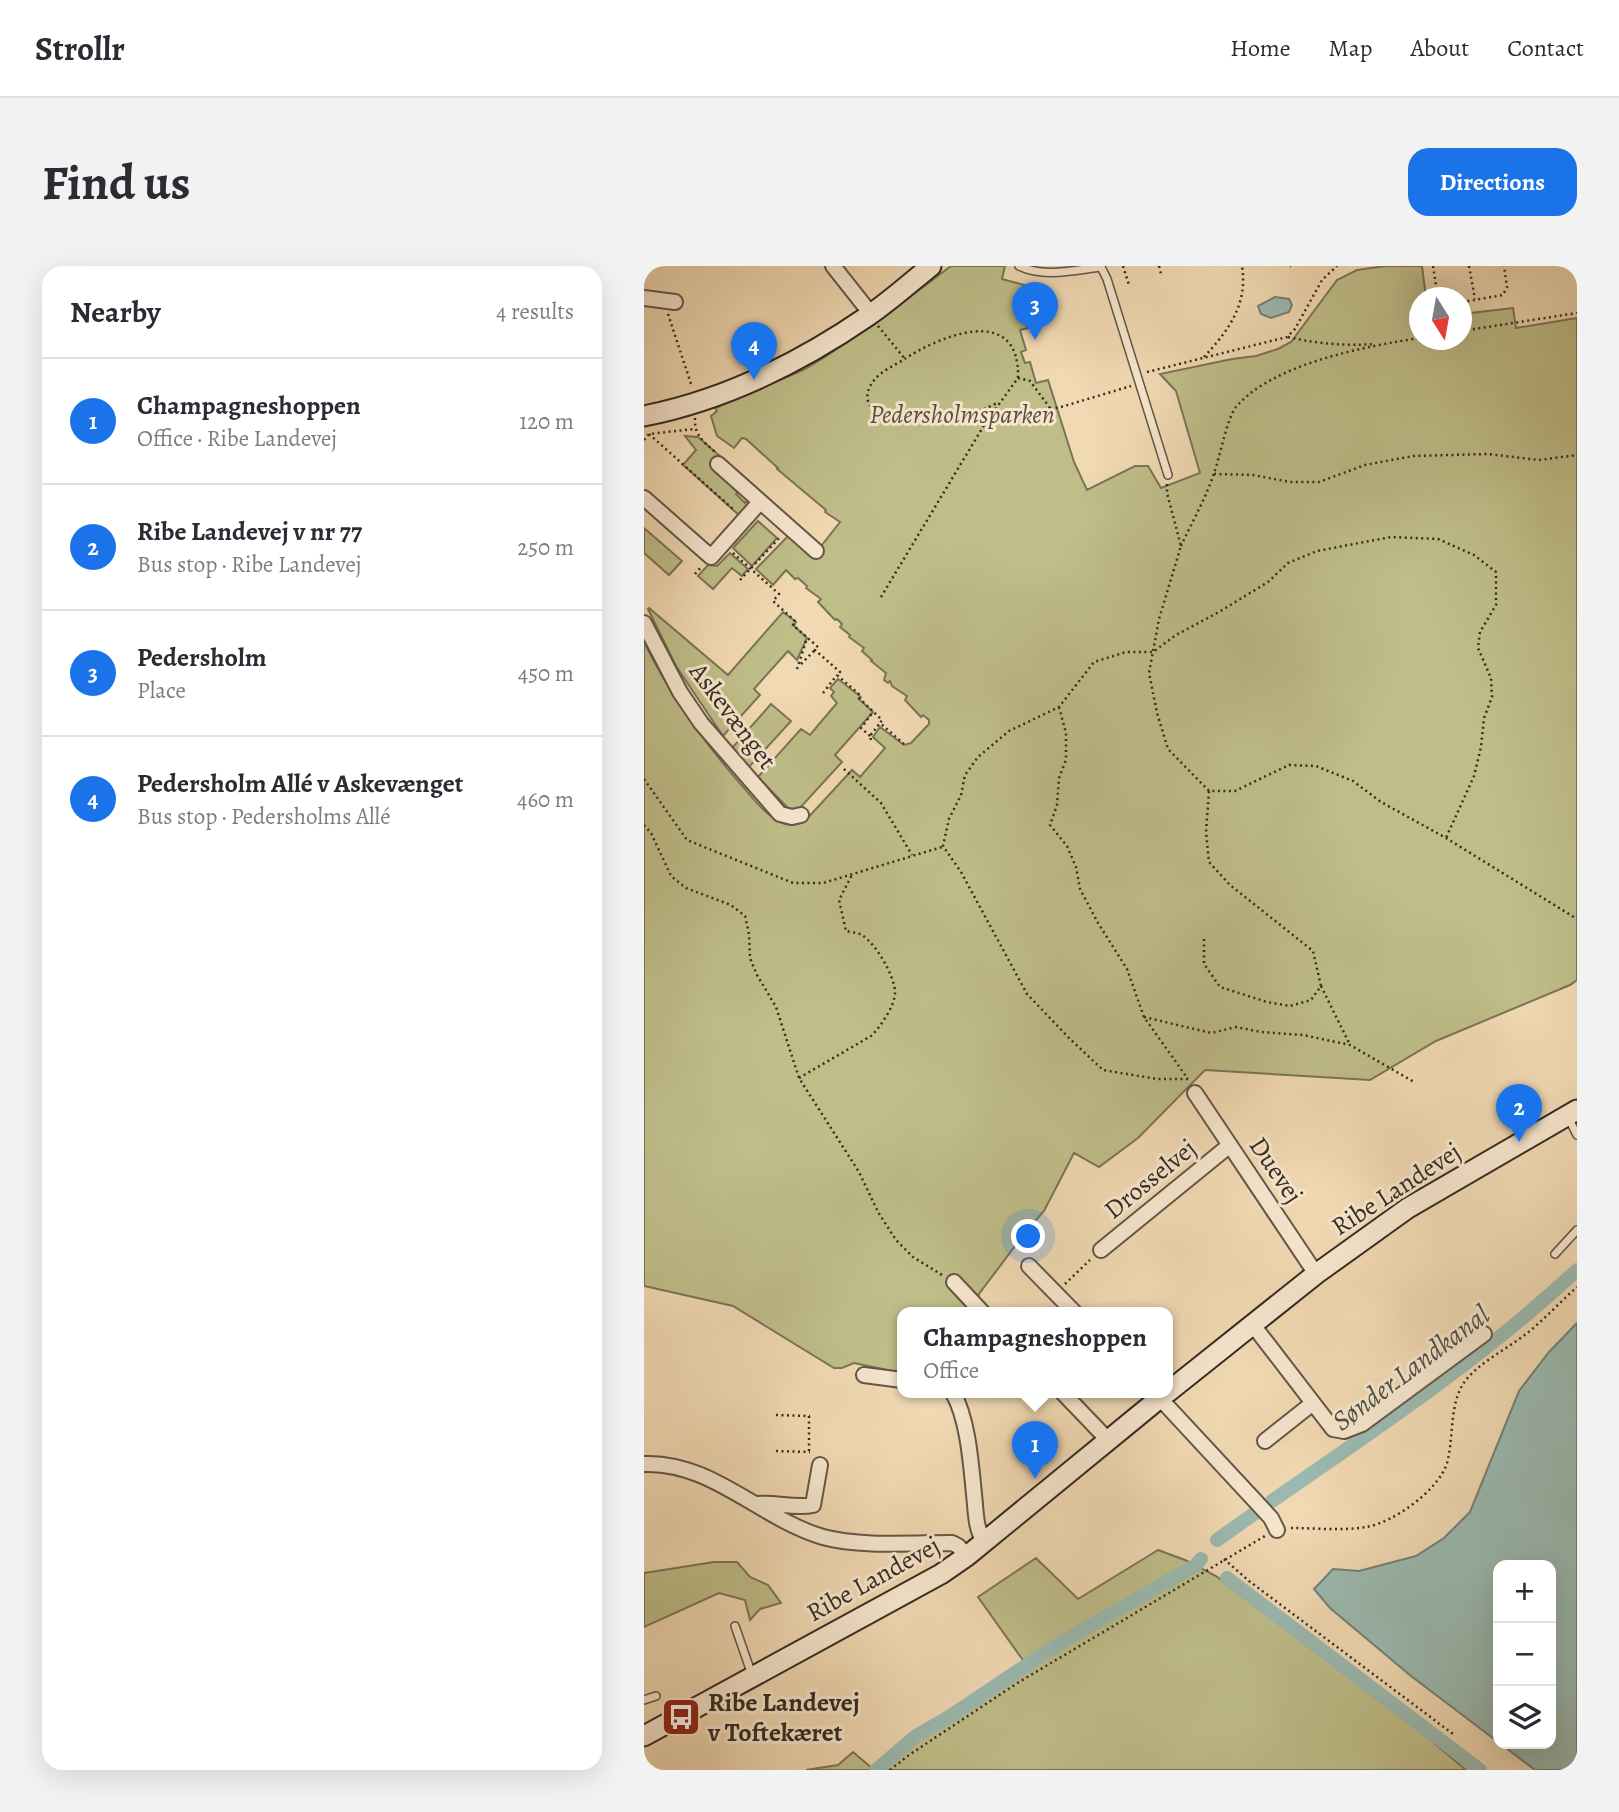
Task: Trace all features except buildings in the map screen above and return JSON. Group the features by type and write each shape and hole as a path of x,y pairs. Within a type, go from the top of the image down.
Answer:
{"main road":[{"path":"646,425 772,372 873,319 931,266"},
{"name":"Ribe Landevej","path":"1173,1386 1316,1273 1408,1208 1572,1112"},
{"name":"Ribe Landevej","path":"645,1734 931,1580 967,1556 1109,1441 1157,1398"}],"street":[{"path":"833,266 873,319"},
{"path":"644,298 669,301"},
{"path":"718,464 816,551"},
{"path":"644,498 711,557 760,502"},
{"name":"Askevænget","path":"644,623 680,692 723,750 780,814 792,817 801,815"},
{"name":"Duevej","path":"1195,1093 1316,1273"},
{"name":"Drosselvej","path":"1101,1250 1230,1145"},
{"path":"1029,1266 1069,1307"},
{"path":"954,1282 977,1307"},
{"path":"1253,1325 1333,1429 1344,1431 1362,1424 1484,1334"},
{"path":"864,1375 897,1379"},
{"path":"956,1398 961,1408 978,1532 984,1542"},
{"path":"1068,1398 1109,1441"},
{"path":"1166,1398 1271,1518 1277,1530"},
{"path":"1265,1441 1313,1403"},
{"path":"755,1504 805,1507 813,1505 821,1459"},
{"path":"644,1464 687,1469 799,1528 822,1536 842,1541 952,1543 967,1556"}],"lane":[{"path":"1019,266 1036,272 1051,273 1101,267 1138,374 1168,475"},
{"path":"1572,1112 1577,1135"},
{"path":"1556,1254 1577,1230"},
{"path":"735,1626 753,1677"},
{"path":"644,1700 656,1696"}],"path":[{"path":"1123,266 1129,285"},
{"path":"1159,266 1161,274"},
{"path":"1204,357 1224,335 1237,314 1244,286 1242,266"},
{"path":"1287,337 1295,329 1322,280 1337,266"},
{"path":"1433,266 1436,287"},
{"path":"1469,266 1475,299"},
{"path":"1472,300 1503,295 1507,291 1504,266"},
{"path":"669,301 696,402 695,429 698,437 720,456 718,464"},
{"path":"1472,329 1577,313"},
{"path":"873,319 905,359"},
{"path":"881,597 986,422 1018,378 1018,370 1010,343 999,335 978,331 953,334 923,346 876,377 868,400 870,409 877,415 889,419 958,422 986,422 1050,409 1140,383"},
{"path":"1138,374 1287,337 1348,346 1409,340"},
{"path":"1382,344 1305,365 1259,386 1235,408 1214,474 1181,546 1159,619 1149,673 1168,749 1209,791 1235,791 1289,765 1316,766 1353,781 1381,802 1446,838 1577,919"},
{"path":"1018,378 1030,382 1050,409"},
{"path":"958,422 1000,401"},
{"path":"646,425 695,429"},
{"path":"644,440 646,425"},
{"path":"646,425 744,520"},
{"path":"1214,474 1253,475 1290,482 1320,482 1365,466 1413,456 1487,454 1539,460 1577,455"},
{"path":"1168,475 1167,493 1181,546"},
{"path":"740,580 789,528"},
{"path":"1188,1079 1157,1079 1103,1070 1027,994 961,872 943,846 949,819 961,795 965,775 978,757 1009,731 1059,707 1094,662 1126,652 1153,652 1176,635 1268,582 1288,564 1317,551 1391,537 1437,539 1474,555 1496,572 1496,604 1480,632 1478,648 1491,678 1492,697 1484,718 1474,776 1446,838"},
{"path":"723,544 779,594 768,604"},
{"path":"773,601 796,622 793,625 818,648 816,650 840,672 823,694"},
{"path":"797,669 807,638"},
{"path":"801,664 816,650"},
{"path":"837,675 860,695 859,698 882,720 871,738 861,728 873,712"},
{"path":"1059,707 1066,733 1066,760 1059,778 1057,805 1050,825 1067,846 1076,867 1080,890 1127,969 1144,1017 1195,1093"},
{"path":"880,723 904,744"},
{"path":"844,769 881,803 912,855"},
{"path":"644,779 687,840 793,883 823,883 943,846"},
{"path":"1209,791 1206,832 1209,862 1230,885 1313,951 1321,986 1350,1045"},
{"path":"644,825 651,833 671,876 686,888 732,905 745,916 750,934 750,958 776,1007 799,1078 859,1172 878,1212 896,1240 913,1257 954,1282"},
{"path":"799,1078 871,1036 880,1028 896,995 894,984 878,950 862,935 846,931 839,900 852,873"},
{"path":"1204,939 1204,964 1220,987 1267,1002 1290,1006 1311,1000 1321,986"},
{"path":"1144,1017 1211,1033 1236,1027 1303,1035 1350,1045 1414,1082"},
{"path":"1055,1293 1101,1250"},
{"path":"890,1770 1019,1682 1277,1530 1366,1527 1387,1520 1424,1495 1440,1479 1447,1463 1456,1405 1463,1384 1484,1363 1526,1334 1577,1287"},
{"path":"1479,1355 1484,1363"},
{"path":"776,1415 809,1416 808,1452"},
{"path":"775,1451 808,1452 821,1459"},
{"path":"1224,1559 1249,1581 1453,1734"}],"green space":[{"name":"Pedersholmsparken","path":"951,266 1005,266 1002,279 1024,285 1025,305 1032,327 1020,330 1026,350 1021,352 1025,363 1030,362 1036,383 1048,380 1074,462 1087,490 1135,466 1148,466 1161,488 1200,473 1176,391 1160,374 1256,356 1278,349 1291,342 1337,280 1357,270 1386,266 1422,266 1425,287 1409,287 1409,350 1472,350 1472,313 1513,308 1516,328 1577,318 1577,980 1436,1041 1370,1080 1205,1070 1138,1138 1099,1167 1074,1153 1044,1211 979,1294 977,1307 897,1307 897,1372 854,1363 834,1368 733,1306 644,1286 644,642 677,700 716,754 760,807 783,823 805,821 852,770 860,777 885,748 873,737 880,727 904,745 911,743 929,724 929,720 923,715 921,717 905,700 907,696 892,686 890,681 888,683 884,680 886,673 862,651 864,648 849,637 840,627 842,624 818,602 821,599 806,588 807,586 786,570 773,585 756,569 788,536 815,558 840,522 825,512 826,510 746,439 742,438 734,448 717,436 711,416 717,411 715,408 803,370"},
{"path":"685,436 698,437 720,456 718,464 740,490 736,494 745,503 748,500 751,503 740,516 683,465 696,450"},
{"path":"758,521 777,538 752,566 733,548"},
{"path":"644,528 682,561 669,575 644,553"},
{"path":"730,553 748,569 742,576 732,568 713,589 698,576 708,565 717,566"},
{"path":"649,608 728,675 783,612 796,622 794,626 807,638 797,660 788,651 754,689 760,695 723,736 676,666"},
{"path":"838,679 861,697 859,699 873,712 835,755 842,762 799,809 792,812 758,777 801,729 810,735 837,703 831,696 834,692 830,688"},
{"path":"771,704 791,721 748,768 732,748"},
{"path":"1158,1550 1216,1576 1414,1726 1466,1770 806,1770 838,1765 853,1752 873,1769 1025,1663 978,1597 1036,1558 1078,1599"},
{"path":"714,1562 737,1562 750,1577 768,1585 781,1603 760,1609 750,1620 745,1600 719,1593 644,1627 644,1573"}],"water":[{"path":"1275,297 1289,299 1292,305 1289,312 1271,318 1261,314 1258,306"},
{"path":"1577,1323 1577,1770 1535,1770 1508,1749 1556,1749 1556,1560 1493,1560 1493,1738 1411,1676 1330,1608 1314,1589 1333,1569 1359,1571 1416,1556 1444,1538 1470,1512 1519,1391 1549,1352"}],"waterway":[{"name":"Sønder Landkanal","path":"1272,1501 1467,1362 1505,1333 1577,1270"},
{"name":"Sønder Landkanal","path":"1217,1540 1255,1513"},
{"path":"876,1770 916,1736 1057,1645 1196,1565 1201,1559"},
{"name":"Sønder Landkanal","path":"1227,1578 1480,1770"}],"place":[{"name":"Pedersholm","path":"1035,340"},
{"name":"Pedersholm Allé v Askevænget","path":"754,380"},
{"name":"Ribe Landevej v nr 77","path":"1519,1142"},
{"name":"Champagneshoppen","path":"1035,1479"},
{"name":"Ribe Landevej v Toftekæret","path":"681,1717"}]}
